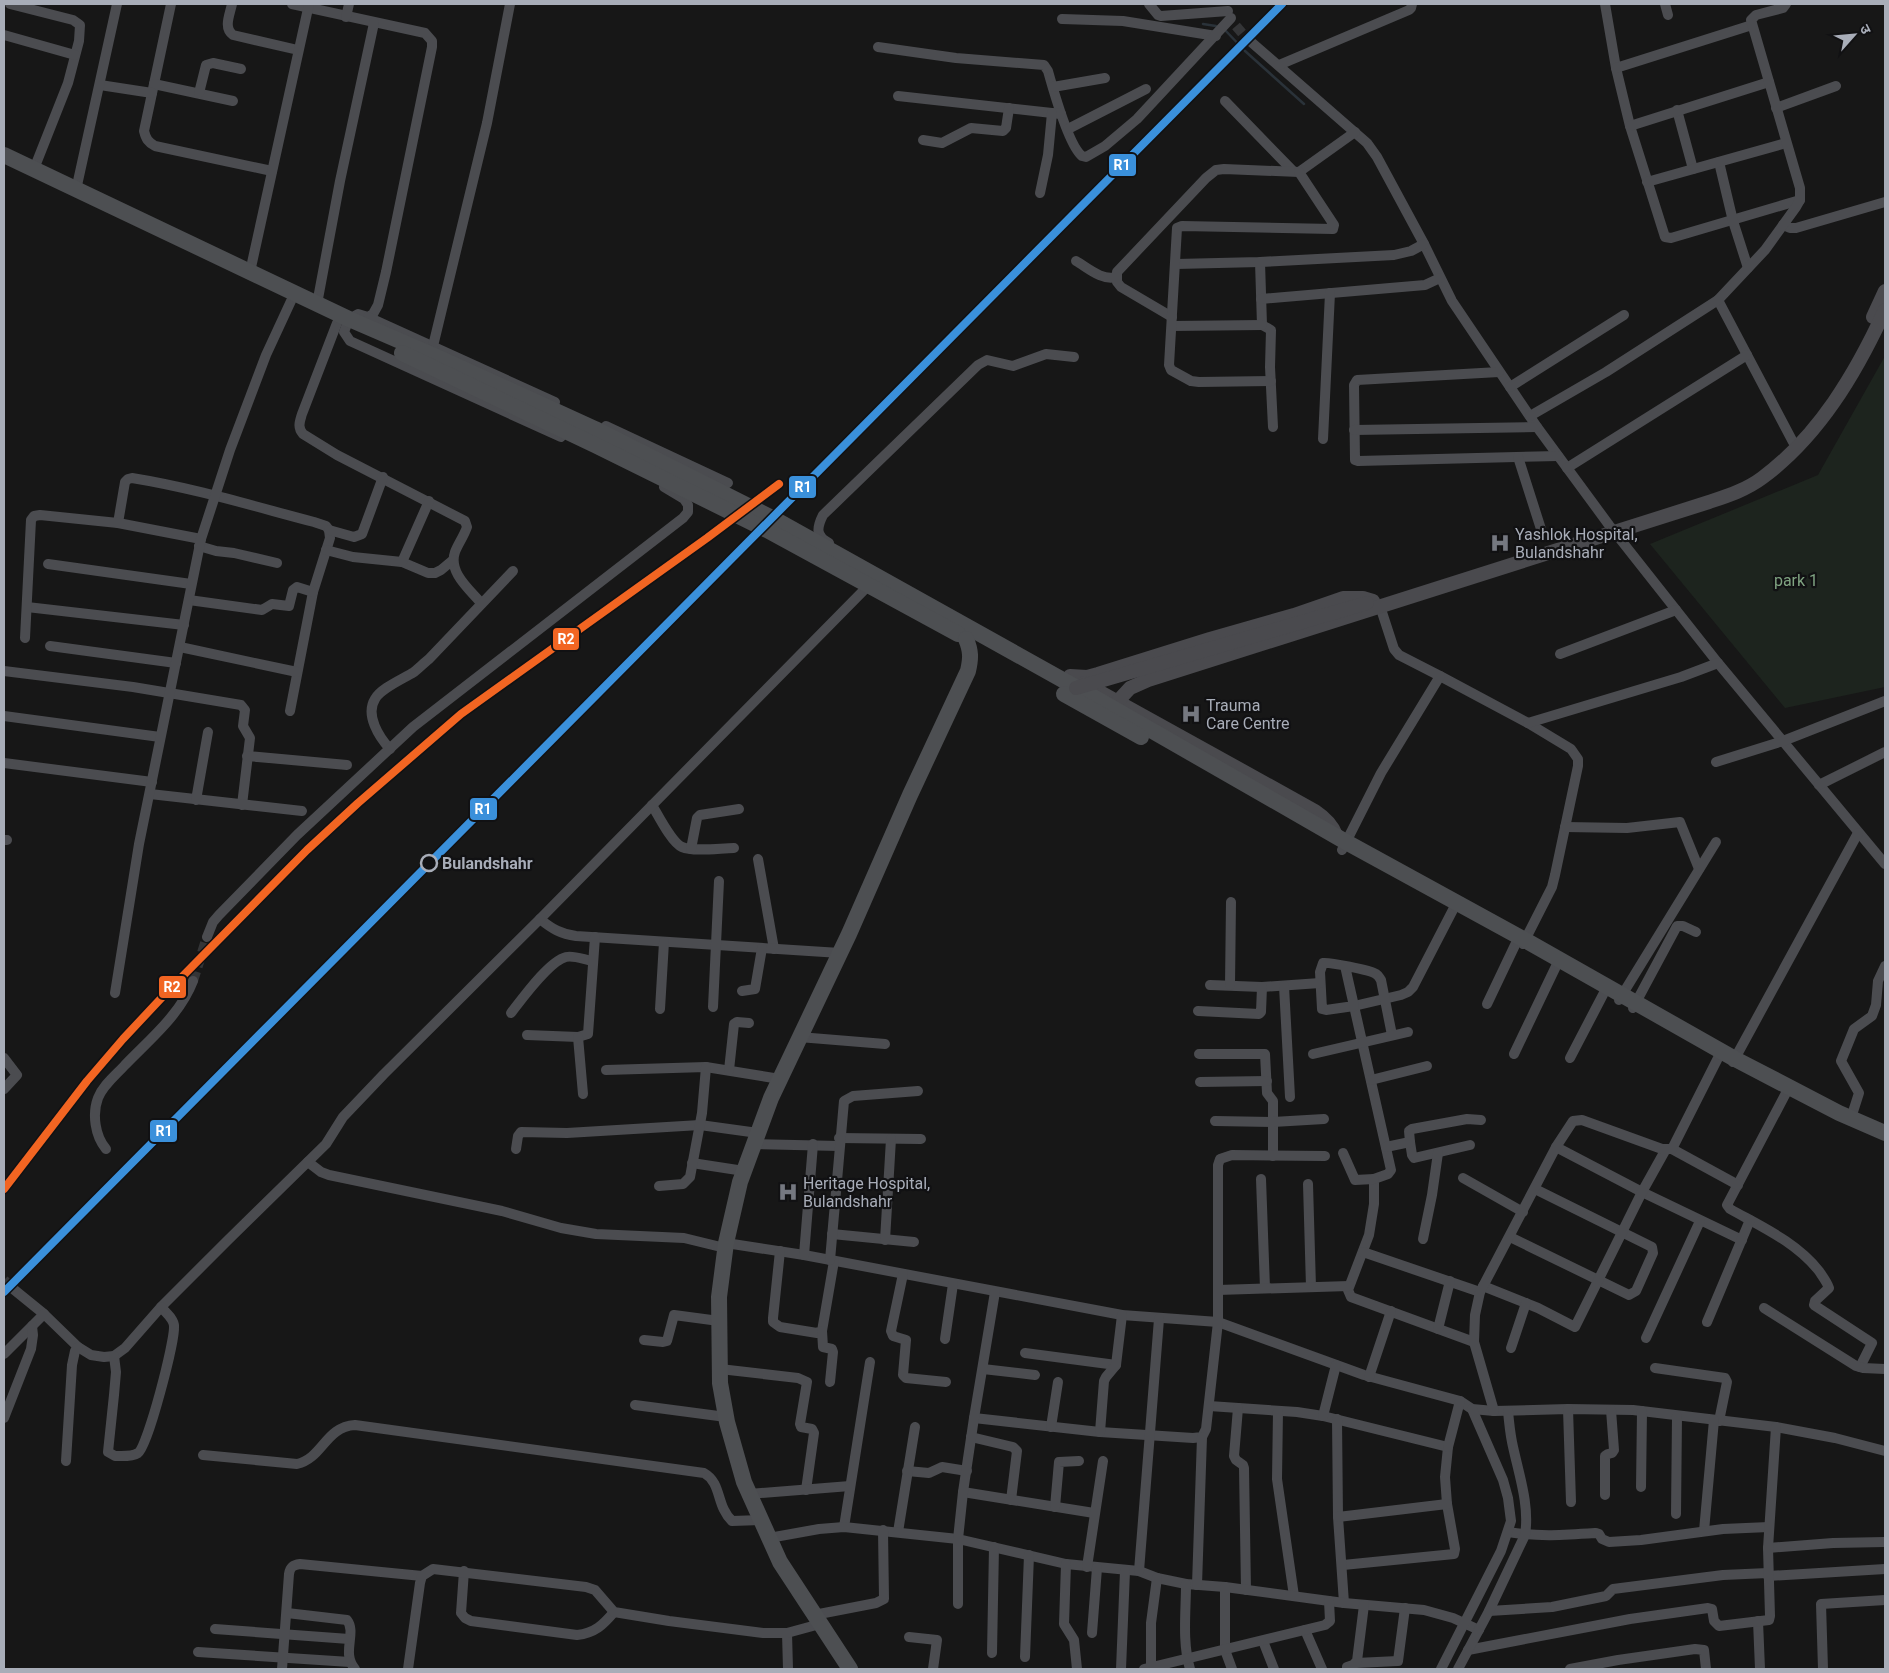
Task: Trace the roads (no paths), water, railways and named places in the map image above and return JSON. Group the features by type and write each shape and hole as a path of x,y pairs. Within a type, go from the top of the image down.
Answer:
{"main road":[{"path":"4,155 317,304 496,398 767,530 1342,842 1786,1093 1836,1120 1885,1141"},
{"path":"4,165 290,301 437,357 595,429 776,520 1073,682 1342,842"},
{"path":"850,1669 780,1562 744,1482 726,1417 720,1383 719,1297 725,1246 744,1171 756,1139 780,1078 840,953 910,795 968,671 971,652 966,639"},
{"path":"1728,1060 1885,1133"}],"street":[{"path":"10,4 77,22 80,31 68,83 34,169"},
{"path":"76,190 117,4"},
{"path":"171,4 144,131 149,142 155,146 272,171"},
{"path":"232,4 227,27 228,32 233,35 298,50"},
{"path":"207,937 213,922 219,915 297,835 413,727 683,518 688,512 688,504 684,499 645,476 350,341 344,332 351,323 373,314 376,310 386,272 432,41 425,33 346,17 309,6 292,4"},
{"path":"346,17 349,4"},
{"path":"433,346 487,123 510,4"},
{"path":"1149,4 1158,16 1237,24 1279,65 1367,143 1377,157 1424,244 1432,282 1452,301 1537,427 1611,528 1718,663 1885,864"},
{"path":"1279,65 1409,10 1412,4"},
{"path":"1605,4 1616,68 1630,126 1663,235 1667,238 1733,221 1800,200"},
{"path":"1665,4 1668,15"},
{"path":"1530,416 1606,372 1718,300 1765,250 1800,200 1800,188 1751,20 1756,15 1783,8 1786,4"},
{"path":"250,272 309,6"},
{"path":"1062,19 1123,21 1216,36"},
{"path":"317,304 340,181 374,23"},
{"path":"898,96 1056,114 1068,129 1077,150 1082,156 1090,156 1137,119 1216,36 1237,24"},
{"path":"1616,68 1752,25"},
{"path":"4,35 75,55"},
{"path":"878,47 956,58 1044,65 1053,87 1056,114 1040,193"},
{"path":"199,93 206,65 213,63 241,69"},
{"path":"1053,87 1105,78"},
{"path":"1630,126 1769,82"},
{"path":"100,85 199,93 233,101"},
{"path":"1776,108 1836,86"},
{"path":"1068,129 1146,88"},
{"path":"1225,101 1296,172 1334,225 1333,229 1179,226 1177,228 1169,365 1173,372 1191,381 1271,381"},
{"path":"923,140 942,143 971,128 1003,131 1006,128 1008,108"},
{"path":"1677,110 1693,169"},
{"path":"1116,277 1121,266 1211,174 1224,169 1296,172 1355,132"},
{"path":"1647,182 1786,143"},
{"path":"1719,162 1733,221 1748,268"},
{"path":"1783,226 1796,228 1885,202"},
{"path":"1176,264 1260,262 1402,254 1411,252 1424,244"},
{"path":"1076,261 1103,277 1116,277"},
{"path":"1260,262 1262,325"},
{"path":"1116,277 1121,287 1172,321 1262,325 1271,330 1273,427"},
{"path":"1262,299 1432,282"},
{"path":"1118,701 1130,688 1148,680 1374,604 1611,528 1745,478 1757,471 1793,442 1814,416 1855,355 1885,291"},
{"path":"1323,439 1330,293"},
{"path":"1718,300 1793,442"},
{"path":"115,992 139,844 200,542 214,495 266,356 290,301"},
{"path":"1611,528 1709,502 1744,488 1760,479 1798,447 1831,406 1862,359 1885,310"},
{"path":"1510,387 1624,315"},
{"path":"351,323 433,346 728,483"},
{"path":"326,550 353,557 402,562 428,573 435,573 453,560 467,527 467,523 429,501 337,455 303,434 300,430 299,424 302,414 351,323"},
{"path":"1074,356 1046,354 1013,366 987,360 983,361 823,515 818,528 818,534 823,540 1073,682 1118,701 1315,811 1326,819 1342,842 1440,676"},
{"path":"1566,468 1747,354"},
{"path":"1499,372 1359,378 1355,381 1354,385 1354,458 1356,461 1558,456"},
{"path":"1354,430 1537,427"},
{"path":"1518,457 1541,528"},
{"path":"329,530 354,537 362,534 383,477"},
{"path":"118,523 125,482 128,479 164,483 326,526 331,534 313,592 290,711"},
{"path":"402,562 429,501"},
{"path":"25,638 31,520 34,516 118,523 200,542 216,551 234,553 277,563"},
{"path":"453,560 455,570 461,580 481,603"},
{"path":"48,564 191,584"},
{"path":"390,749 380,738 374,727 372,709 374,700 379,694 414,672 429,659 513,571"},
{"path":"12,1288 38,1320 91,1355 114,1356 125,1348 226,1241 308,1162 331,1137 343,1117 384,1074 868,586"},
{"path":"189,600 262,610 272,604 289,606 293,590 297,587 313,592"},
{"path":"1073,682 1374,604"},
{"path":"1374,604 1394,649 1399,655 1528,723 1571,749 1578,759 1552,887 1487,1004"},
{"path":"27,606 184,625"},
{"path":"1560,654 1676,610"},
{"path":"50,646 176,663"},
{"path":"180,648 297,672"},
{"path":"1528,723 1683,676 1718,663"},
{"path":"4,671 133,687 244,707 246,714 243,726 250,738 242,805"},
{"path":"1716,762 1783,741 1885,701"},
{"path":"4,716 160,736"},
{"path":"196,800 208,732"},
{"path":"1818,785 1885,752"},
{"path":"247,756 347,765"},
{"path":"4,763 152,782"},
{"path":"150,794 302,811"},
{"path":"652,805 681,847 691,849 734,848"},
{"path":"691,849 697,818 700,815 739,809"},
{"path":"1565,827 1627,828 1680,822 1699,869"},
{"path":"1363,1252 1450,1281 1526,1303 1576,1327 1642,1192 1728,1060 1858,833"},
{"path":"1620,998 1716,842"},
{"path":"758,860 774,949"},
{"path":"713,1007 714,945 719,880"},
{"path":"1230,985 1231,902"},
{"path":"1392,1035 1385,999 1381,980 1378,975 1345,966 1323,963 1320,972 1320,983 1321,1007 1324,1010 1354,1006 1385,999 1401,995 1408,992 1413,987 1455,906"},
{"path":"540,918 550,928 563,934 840,953"},
{"path":"1570,1058 1677,926 1683,926 1696,932"},
{"path":"527,1035 578,1037 584,1036 589,1031 594,937"},
{"path":"660,1009 664,942"},
{"path":"742,991 755,989 762,948"},
{"path":"511,1013 539,978 559,960 565,957 572,957 593,961"},
{"path":"1514,1054 1557,963"},
{"path":"1343,1153 1355,1180 1374,1179 1390,1172 1345,966"},
{"path":"1851,1118 1859,1093 1840,1061 1854,1029 1872,1016 1878,998 1878,981 1885,966"},
{"path":"106,1149 98,1136 96,1108 98,1098 111,1079 171,1018 193,981"},
{"path":"1210,984 1262,987 1320,983"},
{"path":"1284,986 1290,1097"},
{"path":"1198,1011 1259,1014 1261,1012 1262,987"},
{"path":"729,1070 734,1024 737,1022 749,1022"},
{"path":"1313,1054 1408,1032"},
{"path":"578,1037 582,1094"},
{"path":"799,1037 885,1044"},
{"path":"1199,1054 1263,1053 1265,1057 1267,1094 1273,1102 1273,1156"},
{"path":"4,1058 17,1075 4,1089"},
{"path":"1370,1080 1427,1066"},
{"path":"659,1186 683,1184 690,1178 700,1125 706,1067"},
{"path":"606,1070 706,1067 780,1078"},
{"path":"1200,1082 1266,1081"},
{"path":"830,1382 833,1352 832,1349 823,1346 822,1332 832,1260 832,1234 842,1106 849,1097 918,1090"},
{"path":"1786,1093 1727,1205 1730,1209 1790,1243 1802,1252 1821,1274 1829,1288 1815,1301 1814,1305 1872,1341 1872,1345 1860,1367"},
{"path":"1215,1121 1273,1122 1324,1119"},
{"path":"1470,1145 1414,1158 1412,1156 1409,1131 1467,1119 1481,1120"},
{"path":"1494,1411 1474,1342 1475,1315 1482,1289 1510,1236 1518,1210 1535,1189 1570,1124 1577,1119 1669,1149 1738,1185"},
{"path":"516,1149 518,1136 521,1132 567,1133 700,1125 756,1139 813,1144 921,1139"},
{"path":"885,1240 891,1140"},
{"path":"1386,1147 1410,1142"},
{"path":"804,1255 813,1144"},
{"path":"1556,1147 1642,1192 1742,1240"},
{"path":"1422,1239 1432,1195 1438,1153"},
{"path":"1197,1585 1202,1437 1206,1429 1218,1322 1218,1165 1220,1159 1232,1155 1325,1156"},
{"path":"308,1162 321,1172 329,1175 502,1211 561,1228 596,1234 684,1238 725,1246 780,1251 1122,1315 1218,1322 1369,1377 1460,1401 1472,1409 1494,1411 1568,1409 1642,1412 1776,1427 1836,1438 1885,1451"},
{"path":"692,1163 744,1171"},
{"path":"1463,1178 1518,1210"},
{"path":"1261,1179 1265,1288"},
{"path":"1374,1179 1374,1204 1369,1235 1349,1286 1349,1294 1351,1297 1474,1342"},
{"path":"1308,1184 1311,1287"},
{"path":"1510,1236 1629,1296 1636,1291 1654,1250 1649,1244 1535,1189"},
{"path":"1707,1322 1750,1220"},
{"path":"1646,1338 1700,1221"},
{"path":"832,1234 914,1242"},
{"path":"780,1251 773,1322 780,1327 817,1333 822,1332"},
{"path":"903,1274 891,1332 893,1336 906,1340 903,1375 906,1378 946,1382"},
{"path":"1438,1329 1450,1281"},
{"path":"945,1339 953,1284"},
{"path":"1218,1290 1349,1286"},
{"path":"958,1604 958,1539 966,1471 996,1292"},
{"path":"1511,1348 1526,1303"},
{"path":"114,1356 115,1388 108,1452 115,1456 132,1455 140,1450 147,1433 164,1375 174,1328 170,1316 161,1308"},
{"path":"1764,1308 1860,1367 1885,1369"},
{"path":"1369,1377 1391,1311"},
{"path":"1100,1432 1104,1381 1116,1365 1122,1315"},
{"path":"644,1340 666,1341 674,1316 719,1321"},
{"path":"1139,1572 1159,1319"},
{"path":"4,1354 38,1320"},
{"path":"4,1418 31,1349 38,1320"},
{"path":"66,1461 72,1365 75,1351 78,1347"},
{"path":"1025,1352 1116,1365"},
{"path":"844,1527 870,1362"},
{"path":"1323,1416 1336,1365"},
{"path":"1655,1368 1725,1378 1727,1382 1716,1421 1704,1531"},
{"path":"720,1369 798,1378 807,1382 800,1424 812,1429 814,1433 806,1490"},
{"path":"982,1370 1035,1375"},
{"path":"1052,1427 1058,1382"},
{"path":"1342,1565 1454,1554 1455,1549 1447,1504 1445,1477 1448,1447 1460,1401"},
{"path":"636,1405 726,1417"},
{"path":"1208,1406 1323,1416 1448,1447"},
{"path":"1238,1408 1234,1456 1244,1468 1246,1590"},
{"path":"1441,1669 1459,1621 1504,1544 1511,1521 1503,1480 1472,1409"},
{"path":"1568,1409 1571,1502"},
{"path":"1604,1495 1605,1456 1614,1450 1611,1410"},
{"path":"1278,1411 1277,1479 1294,1596"},
{"path":"1458,1669 1489,1611 1525,1535 1527,1522 1508,1411"},
{"path":"1641,1487 1642,1412"},
{"path":"1676,1514 1677,1416"},
{"path":"974,1418 1100,1432 1202,1437"},
{"path":"1337,1419 1338,1517 1344,1603"},
{"path":"203,1455 297,1464 305,1462 312,1457 328,1437 338,1429 346,1425 355,1425 704,1473 715,1483 724,1514 732,1521 761,1520"},
{"path":"898,1532 915,1427"},
{"path":"1468,1650 1630,1619 1708,1608 1712,1609 1714,1621 1719,1626 1766,1621 1770,1618 1768,1548 1776,1427"},
{"path":"971,1437 1013,1447 1017,1451 1012,1500"},
{"path":"1055,1507 1059,1462 1079,1461"},
{"path":"1092,1633 1094,1513 1103,1461"},
{"path":"908,1471 929,1473 942,1467 966,1471"},
{"path":"749,1494 850,1486"},
{"path":"964,1492 1094,1513"},
{"path":"1338,1517 1447,1504"},
{"path":"770,1538 818,1529 844,1527 958,1539 1066,1564 1139,1572 1186,1584 1225,1587 1344,1603 1424,1610 1459,1621 1479,1630"},
{"path":"1508,1532 1525,1535 1596,1533 1599,1534 1602,1540 1609,1542 1641,1540 1704,1531 1769,1527"},
{"path":"282,1669 289,1574 290,1568 294,1564 422,1576 433,1569 464,1571 586,1587 595,1590 614,1612 736,1630 787,1633 817,1619 876,1604 884,1599 883,1530"},
{"path":"1768,1548 1833,1543 1885,1542"},
{"path":"992,1653 994,1547"},
{"path":"1026,1657 1029,1555"},
{"path":"1066,1564 1064,1624 1074,1640 1077,1669"},
{"path":"1489,1611 1552,1607 1606,1596 1611,1589 1723,1575 1885,1569"},
{"path":"464,1571 461,1613 471,1621 577,1635 588,1634 597,1630 614,1612"},
{"path":"1121,1669 1125,1571"},
{"path":"408,1669 422,1576"},
{"path":"1157,1578 1151,1623 1148,1669 1328,1623 1330,1618 1329,1601"},
{"path":"1186,1584 1186,1658 1190,1669"},
{"path":"1225,1587 1225,1650 1232,1669"},
{"path":"1823,1669 1820,1604 1885,1600"},
{"path":"1364,1605 1351,1666 1398,1662 1405,1608"},
{"path":"198,1652 283,1658 352,1666 349,1639 350,1626 347,1620 287,1613"},
{"path":"1758,1622 1760,1669"},
{"path":"215,1629 349,1639"},
{"path":"1305,1630 1322,1669"},
{"path":"787,1633 788,1669"},
{"path":"909,1637 936,1640 933,1669"},
{"path":"1263,1641 1274,1669"},
{"path":"1570,1669 1618,1660 1701,1649 1705,1654 1706,1669"}],"waterway":[{"path":"1203,24 1216,26"},
{"path":"1224,29 1245,51 1304,104"}],"tunnel":[{"path":"1236,26 1242,33"},
{"path":"193,981 207,937"},
{"path":"4,1280 12,1288"}],"place":[{"name":"Yashlok Hospital, Bulandshahr","path":"1500,543"},
{"name":"Trauma Care Centre","path":"1191,714"},
{"name":"Bulandshahr","path":"429,863"},
{"name":"Heritage Hospital, Bulandshahr","path":"788,1192"}],"park label":[{"name":"park 1","path":"1796,580"}]}
